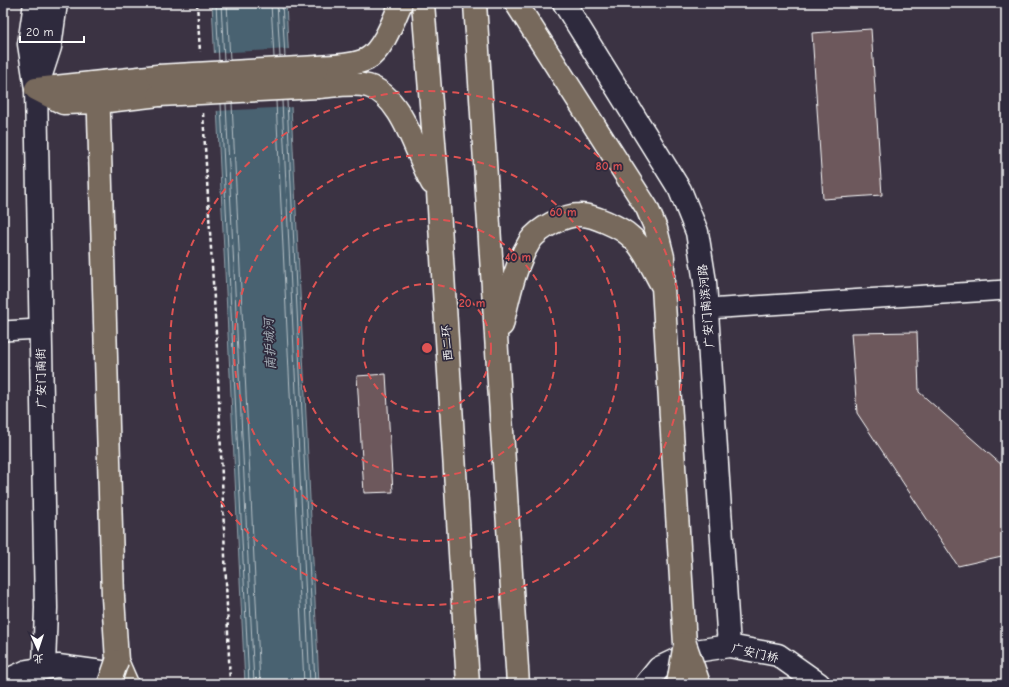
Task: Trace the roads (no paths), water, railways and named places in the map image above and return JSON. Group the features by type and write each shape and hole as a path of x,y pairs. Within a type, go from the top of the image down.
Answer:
{"highway":[{"path":"318,77 346,65 368,59 381,45 401,3"},
{"name":"西二环","path":"423,3 438,192 468,684"},
{"path":"475,3 498,346 518,684"},
{"path":"516,3 647,208 656,229 664,257 663,287 685,644 678,684"},
{"path":"36,89 98,92 318,77 369,86 384,95 401,116 412,137 423,167 438,192"},
{"path":"99,149 112,118 155,89"},
{"path":"98,92 113,597 117,661 127,684"},
{"path":"498,346 516,268 531,240 552,222 580,214 609,223 630,236 643,253 663,287"},
{"path":"685,644 699,684"},
{"path":"109,684 117,661"}],"street":[{"name":"广安门南街","path":"35,3 30,44 36,89 46,608 44,667"},
{"name":"广安门南街","path":"36,89 50,47 56,3"},
{"name":"广安门南滨河路","path":"564,3 680,190 697,232 705,282 729,646"},
{"path":"707,309 1006,290"},
{"path":"3,331 40,329"},
{"name":"广安门桥","path":"646,684 659,668 695,651 729,646 778,655 819,684"},
{"path":"3,682 27,671 44,667 58,666 102,672 123,684"}],"water":[{"name":"南护城河","path":"212,3 286,3 319,684 245,684"}]}
